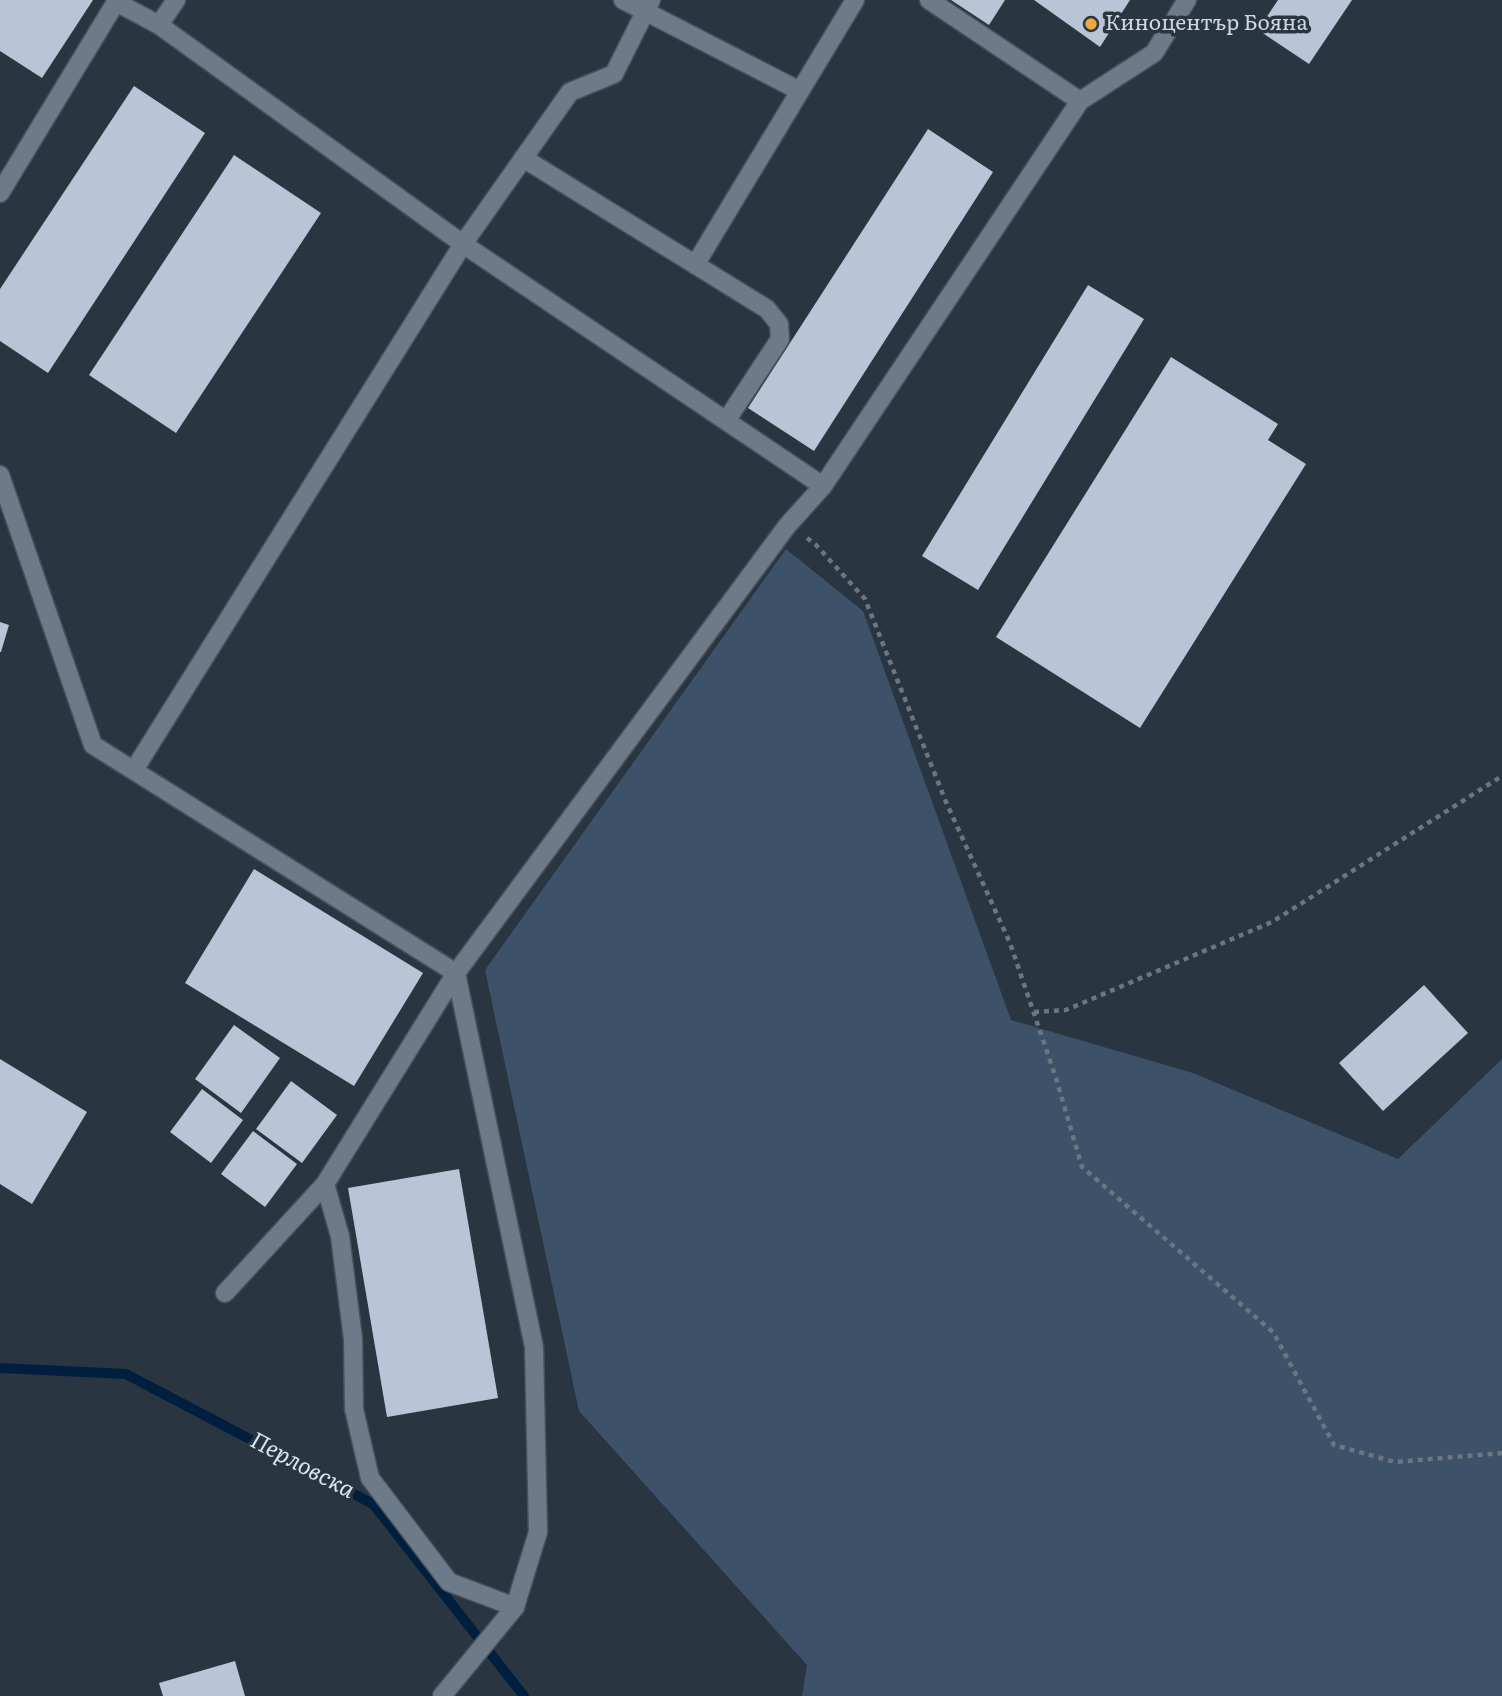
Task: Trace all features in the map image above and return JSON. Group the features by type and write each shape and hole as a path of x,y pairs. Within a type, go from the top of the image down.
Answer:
{"street":[{"path":"159,25 176,0"},
{"path":"624,0 648,5 800,91"},
{"path":"695,265 855,0"},
{"path":"929,0 1080,101"},
{"path":"225,1293 325,1184 456,973 787,526 823,486 1080,101 1153,53 1187,0"},
{"path":"0,193 116,2 159,25 463,244 823,486"},
{"path":"134,770 463,244 570,92 614,74 648,5"},
{"path":"523,159 767,309 779,324 780,339 726,421"},
{"path":"0,475 93,745 456,973 534,1347 538,1532 515,1607 442,1696"},
{"path":"325,1184 340,1236 353,1339 354,1409 370,1478 449,1582 515,1607"}],"path":[{"path":"787,526 816,544 865,600 946,802 1010,943 1082,1167 1273,1332 1334,1446 1395,1462 1502,1454"},
{"path":"1034,1012 1066,1010 1272,922 1502,776"}],"shaded area":[{"path":"786,549 863,611 1011,1020 1193,1073 1398,1159 1502,1059 1502,1696 802,1696 807,1665 579,1411 485,970"}],"building":[{"path":"0,0 93,0 42,78 0,51"},
{"path":"951,0 1005,0 989,25"},
{"name":"Киноцентър Бояна","path":"1034,0 1130,0 1100,47"},
{"path":"1278,0 1352,0 1309,64 1258,30"},
{"path":"134,86 205,133 48,373 0,341 0,289"},
{"path":"928,129 993,172 814,451 748,408"},
{"path":"234,155 321,213 176,433 89,375"},
{"path":"1088,285 1144,319 978,590 922,556"},
{"path":"1171,357 1278,424 1268,440 1306,464 1140,728 996,637"},
{"path":"0,622 9,625 1,652 0,652"},
{"path":"254,869 423,973 354,1086 185,983"},
{"path":"1424,985 1468,1033 1383,1111 1339,1063"},
{"path":"234,1025 280,1058 241,1113 195,1079"},
{"path":"0,1059 87,1112 32,1204 0,1184"},
{"path":"291,1081 337,1115 302,1163 256,1129"},
{"path":"202,1089 243,1120 211,1163 170,1132"},
{"path":"253,1131 297,1164 265,1207 221,1174"},
{"path":"459,1169 498,1398 387,1417 348,1188"},
{"path":"235,1661 245,1696 163,1696 159,1683"}],"waterway":[{"name":"Перловска","path":"0,1368 126,1374 373,1504 524,1696"}],"place":[{"name":"Киноцентър Бояна","path":"1091,24"}]}
